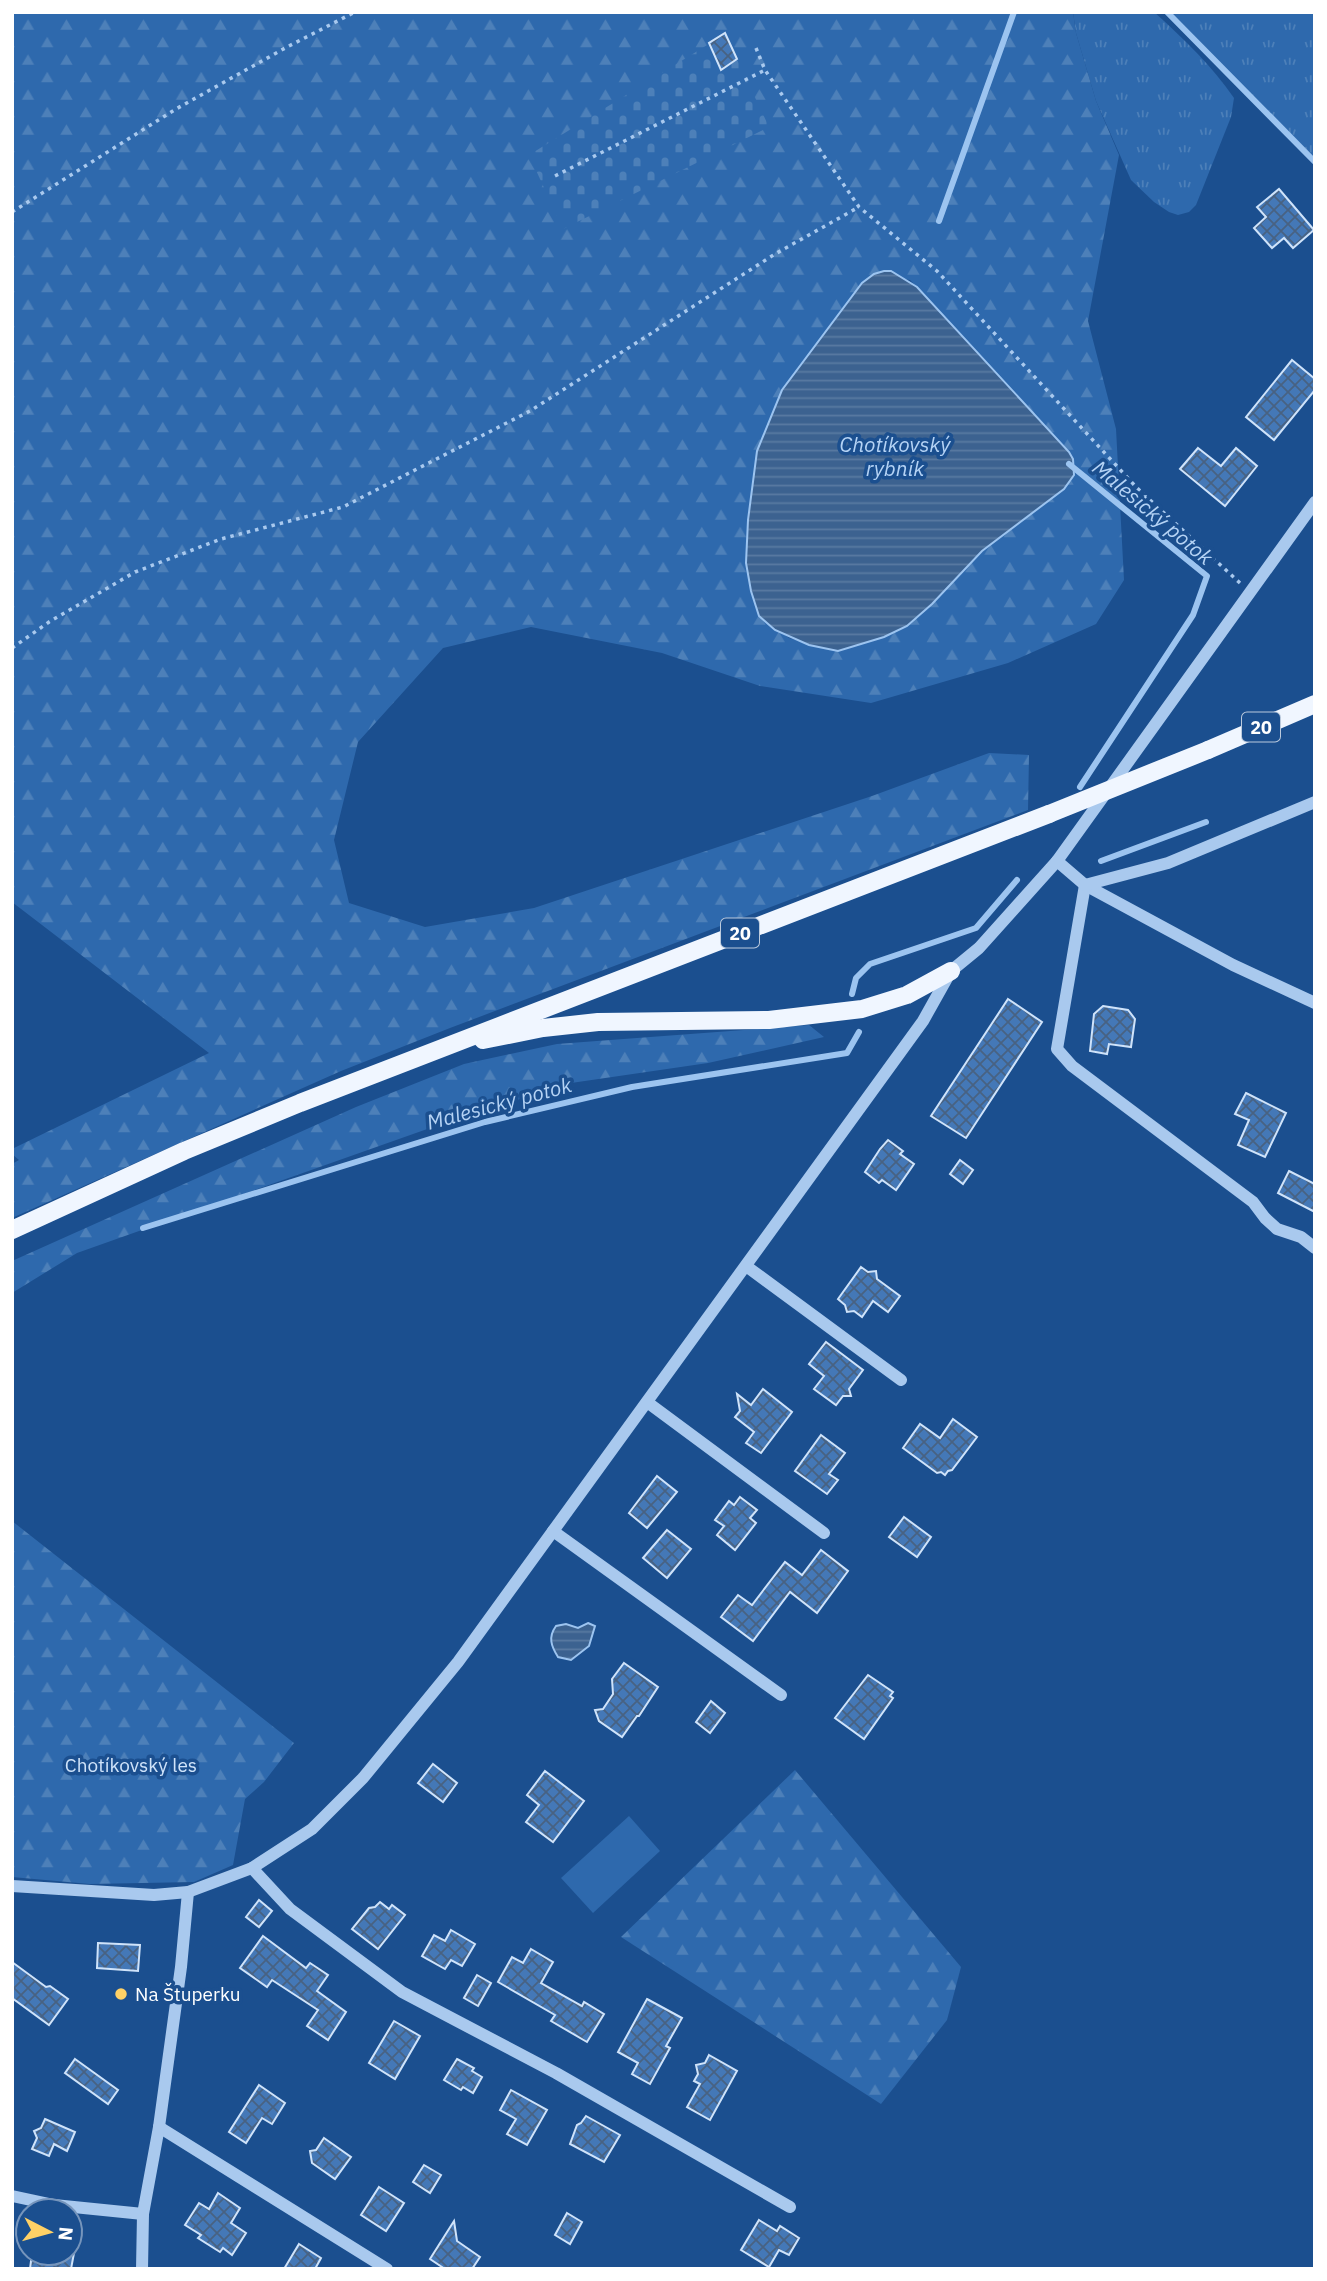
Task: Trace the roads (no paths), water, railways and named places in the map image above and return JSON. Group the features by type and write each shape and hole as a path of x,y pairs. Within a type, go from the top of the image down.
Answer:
{"main road":[{"name":"20","path":"12,1230 184,1151 432,1051 1049,814 1315,704"},
{"path":"432,1051 543,1028 598,1022 769,1020 862,1009 907,995 951,971"}],"street":[{"path":"12,1886 154,1895 188,1892 252,1868 312,1829 363,1779 458,1662 648,1402 923,1021 951,971 979,948 1057,860 1315,502"},
{"path":"1085,885 1168,863 1315,802"},
{"path":"1057,860 1085,885 1233,965 1315,1003"},
{"path":"1085,885 1057,1049 1072,1066 1254,1202 1268,1222 1281,1231 1301,1237 1315,1248"},
{"path":"746,1266 901,1380"},
{"path":"648,1402 824,1533"},
{"path":"553,1531 781,1695"},
{"path":"252,1868 290,1909 402,1992 556,2073 790,2207"},
{"path":"142,2269 143,2214 159,2127 181,1968 188,1892"},
{"path":"159,2127 387,2269"},
{"path":"12,2196 54,2205 143,2214"}],"water":[{"name":"Chotíkovský rybník","path":"891,271 917,287 1069,452 1073,459 1074,475 1064,489 982,551 932,604 907,626 884,637 838,651 809,645 775,630 759,616 746,563 748,520 757,451 782,390 862,283 874,274"},
{"path":"588,1623 595,1626 589,1646 571,1660 558,1657 551,1642 556,1626 566,1624 578,1628"}],"waterway":[{"path":"939,221 1014,12"},
{"path":"1167,12 1315,162"},
{"name":"Malesický potok","path":"1069,464 1207,576 1193,615 1080,787"},
{"path":"1101,861 1206,822"},
{"name":"Malesický potok","path":"852,994 856,978 870,964 976,928 1017,880"},
{"name":"Malesický potok","path":"143,1228 485,1122 632,1087 847,1053 859,1032"}],"place":[{"name":"Na Štuperku","path":"121,1994"}],"park label":[{"name":"Chotíkovský les","path":"131,1765"}]}
